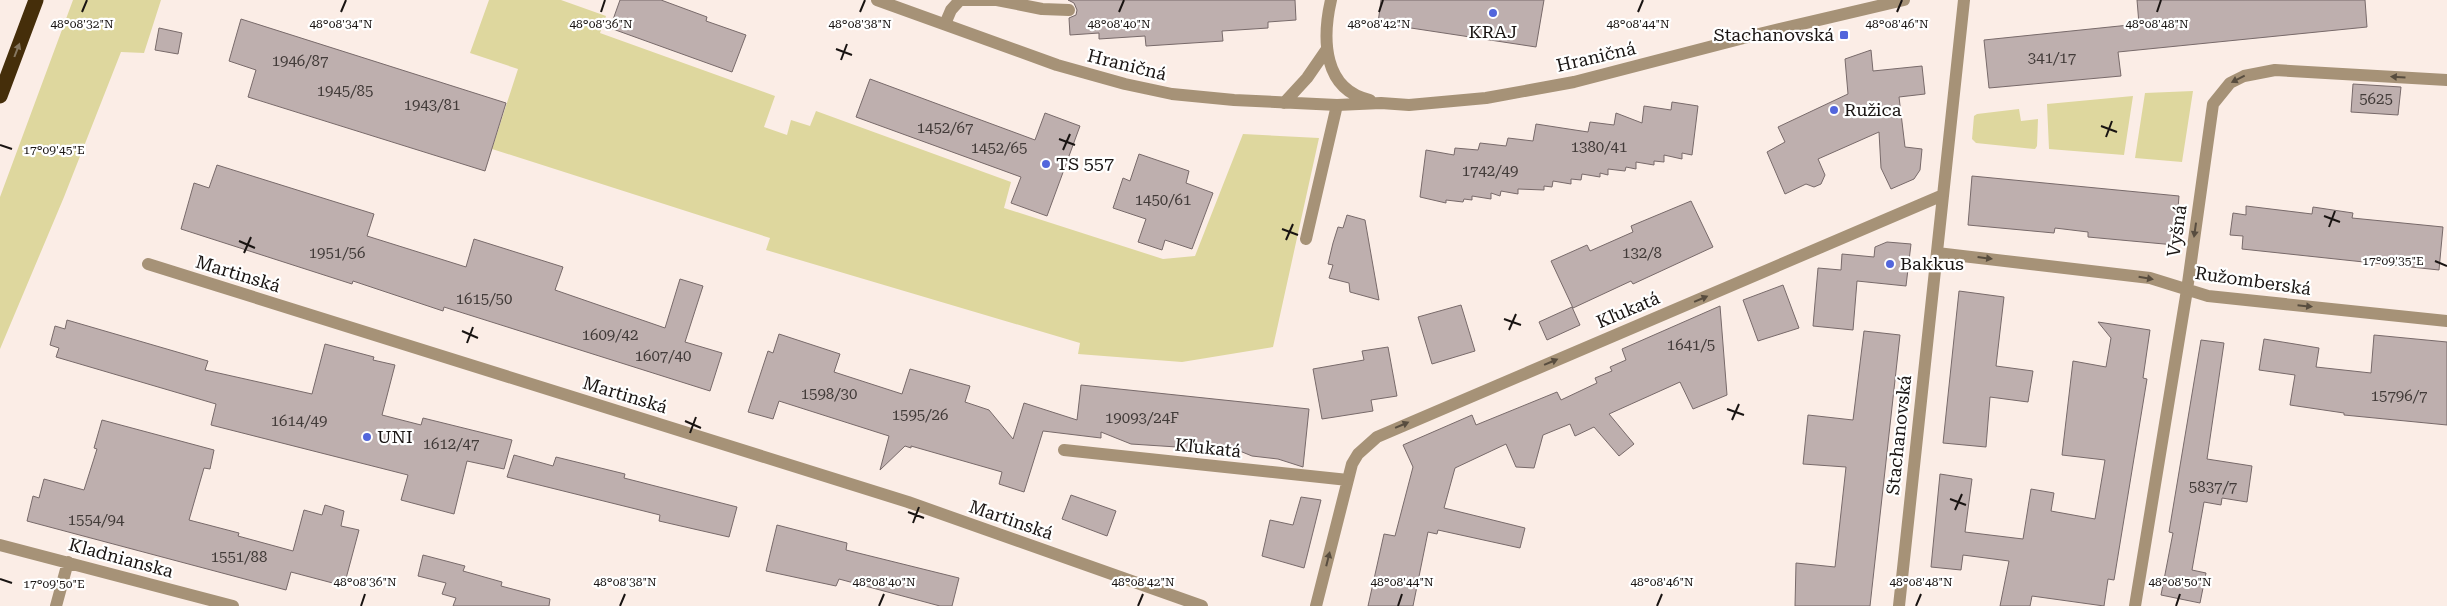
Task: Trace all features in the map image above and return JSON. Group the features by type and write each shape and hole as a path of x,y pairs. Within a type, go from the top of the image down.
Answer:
{"highway":[{"path":"0,96 36,0"}],"street":[{"name":"Hraničná","path":"877,0 1057,64 1126,84 1172,94 1284,103 1338,105 1444,103 1486,98 1574,82 1763,32 1904,0"},
{"path":"945,24 951,10 960,0 997,0 1042,9 1068,10"},
{"path":"1284,103 1307,78 1327,49 1328,14 1331,0"},
{"name":"Stachanovská","path":"1899,606 1964,0"},
{"name":"Hraničná","path":"1327,49 1332,69 1349,93 1381,103"},
{"name":"Vyšná","path":"2134,606 2187,290 2209,120 2213,104 2230,83 2244,76 2275,70 2447,80"},
{"path":"1306,239 1338,105"},
{"name":"Kľukatá","path":"1316,606 1352,464 1358,454 1368,444 1387,432 1943,195"},
{"name":"Ružomberská","path":"1936,253 2140,276 2208,296 2447,321"},
{"name":"Martinská","path":"148,264 908,502 1202,606"},
{"name":"Kľukatá","path":"1064,450 1348,480"},
{"name":"Kladnianska","path":"0,545 234,606"},
{"path":"56,606 68,562"}],"shaded area":[{"path":"73,0 161,0 144,53 121,52 64,197 0,349 0,197"},
{"path":"489,0 561,0 606,16 600,33 775,96 764,127 787,135 791,120 810,126 816,111 1011,182 1004,208 1163,259 1195,256 1243,134 1319,138 1273,347 1182,362 1078,354 1080,343 766,250 770,238 492,149 518,69 470,53"},
{"path":"2193,91 2182,162 2135,158 2145,93"},
{"path":"2133,96 2124,155 2049,149 2047,104"},
{"path":"2019,109 2021,121 2038,119 2037,146 2035,149 1976,143 1972,139 1974,116 1977,114"}],"building":[{"path":"620,0 661,0 707,17 706,21 746,35 732,72 610,28"},
{"path":"1068,0 1295,0 1296,20 1268,22 1268,28 1222,31 1223,41 1146,46 1145,36 1099,39 1099,33 1070,35 1069,18 1076,15 1077,10 1074,3"},
{"path":"1381,0 1544,0 1536,47 1378,23"},
{"path":"2137,0 2365,0 2367,27 2118,52 2121,76 1989,88 1984,40 2139,24"},
{"path":"241,19 506,103 485,171 248,97 256,70 229,61"},
{"path":"159,28 182,33 178,54 155,50"},
{"path":"1871,50 1873,71 1922,66 1925,94 1899,97 1905,147 1922,149 1920,170 1914,179 1891,189 1881,168 1879,132 1818,159 1825,175 1821,184 1814,187 1806,184 1785,194 1767,152 1785,142 1778,127 1848,94 1845,59"},
{"path":"870,79 1035,140 1045,113 1080,126 1047,216 1011,203 1021,177 856,117"},
{"path":"2353,84 2401,87 2398,115 2351,112"},
{"path":"1672,102 1698,106 1692,155 1682,153 1682,159 1664,155 1664,162 1654,161 1654,165 1636,162 1636,169 1626,167 1625,171 1608,169 1608,175 1600,173 1600,177 1582,174 1581,180 1571,179 1571,184 1553,181 1552,187 1544,186 1544,190 1518,189 1518,194 1501,191 1500,196 1491,193 1491,199 1472,196 1472,200 1464,199 1463,202 1446,200 1446,203 1420,197 1426,150 1454,155 1455,148 1478,150 1480,143 1506,146 1508,138 1533,141 1536,124 1588,132 1590,122 1614,125 1616,113 1642,123 1644,106 1671,110"},
{"path":"1139,154 1189,171 1186,183 1213,193 1192,249 1165,240 1162,250 1138,242 1146,219 1113,208 1123,178 1130,181"},
{"path":"217,165 374,214 367,236 466,267 474,239 563,267 555,290 665,328 680,279 703,286 685,342 722,353 710,391 444,307 443,311 353,281 352,284 181,229 194,183 209,188"},
{"path":"1972,176 2179,196 2175,245 2088,237 2088,232 2055,228 2054,233 1968,225"},
{"path":"1691,201 1713,247 1633,284 1631,281 1573,308 1551,261 1587,245 1590,251 1633,232 1631,226"},
{"path":"2246,206 2312,214 2313,207 2353,213 2352,218 2443,227 2439,270 2242,249 2243,236 2230,235 2233,213 2246,215"},
{"path":"1347,215 1365,220 1379,300 1350,292 1349,283 1329,278 1333,265 1328,264 1333,243 1338,227 1343,228"},
{"path":"1887,242 1911,244 1906,286 1857,281 1853,330 1813,326 1818,268 1841,270 1842,254 1874,257 1875,247"},
{"path":"1783,285 1799,328 1758,341 1743,300"},
{"path":"1959,291 2004,297 1996,366 2033,371 2028,402 1990,397 1986,447 1943,443"},
{"path":"1461,305 1475,351 1432,364 1418,317"},
{"path":"1720,306 1727,395 1693,409 1680,382 1609,414 1634,444 1619,456 1594,427 1575,436 1570,424 1543,435 1534,468 1516,467 1506,444 1455,468 1444,508 1525,528 1520,548 1438,530 1437,534 1428,532 1413,606 1368,606 1384,534 1395,536 1413,467 1403,445 1472,415 1476,425 1557,392 1561,400 1597,383 1595,378 1612,371 1610,367 1626,360 1622,349"},
{"path":"1572,307 1580,325 1547,340 1539,322"},
{"path":"67,320 208,361 205,370 312,394 325,344 374,357 373,360 395,365 382,415 421,425 423,418 512,440 504,469 467,461 454,514 401,500 408,475 211,425 216,404 56,357 59,348 50,345 55,326 65,329"},
{"path":"2098,322 2150,330 2143,378 2147,379 2114,580 2108,579 2104,606 2032,596 2030,606 2000,606 2009,561 1963,555 1961,570 1931,567 1940,474 1972,479 1965,532 2023,539 2031,489 2054,493 2051,511 2095,519 2105,460 2062,455 2073,361 2106,367 2111,338"},
{"path":"1864,331 1900,335 1870,606 1795,606 1796,563 1835,567 1846,467 1803,464 1808,415 1853,420"},
{"path":"779,334 840,354 834,372 902,394 910,369 970,386 965,402 989,410 1013,439 1024,403 1077,420 1081,385 1309,409 1303,467 1278,459 1252,456 1225,445 1227,453 1195,452 1177,447 1131,444 1101,432 1101,438 1043,431 1024,492 999,484 1002,472 911,446 911,448 905,446 880,470 889,436 779,401 773,419 748,412 768,351 773,353"},
{"path":"2374,335 2447,342 2447,425 2344,415 2344,413 2290,405 2295,375 2259,370 2264,339 2319,348 2316,367 2371,373"},
{"path":"2201,340 2224,343 2207,459 2252,466 2247,502 2222,498 2221,505 2204,502 2192,570 2206,573 2200,603 2161,595 2173,533 2169,532"},
{"path":"1388,347 1397,396 1371,400 1373,411 1322,419 1313,369 1364,360 1362,351"},
{"path":"102,420 214,450 210,469 204,468 189,520 239,533 238,536 293,551 304,510 322,515 325,505 344,511 341,526 359,530 344,586 291,572 286,590 27,521 33,496 39,498 44,479 84,490 97,449 94,448"},
{"path":"514,455 553,466 556,457 625,474 624,478 737,507 729,537 659,521 660,515 507,477"},
{"path":"1071,495 1116,511 1107,536 1062,519"},
{"path":"1301,497 1321,500 1304,568 1262,556 1270,520 1293,525"},
{"path":"777,525 847,543 846,550 959,578 952,606 940,606 839,579 836,586 766,571"},
{"path":"423,555 465,566 463,571 502,582 501,586 550,599 549,606 453,606 456,598 442,594 446,583 418,576"}],"place":[{"name":"KRAJ","path":"1493,13"},
{"name":"Stachanovská","path":"1844,35"},
{"name":"Ružica","path":"1834,110"},
{"name":"TS 557","path":"1046,164"},
{"name":"Bakkus","path":"1890,264"},
{"name":"UNI","path":"367,437"}]}
